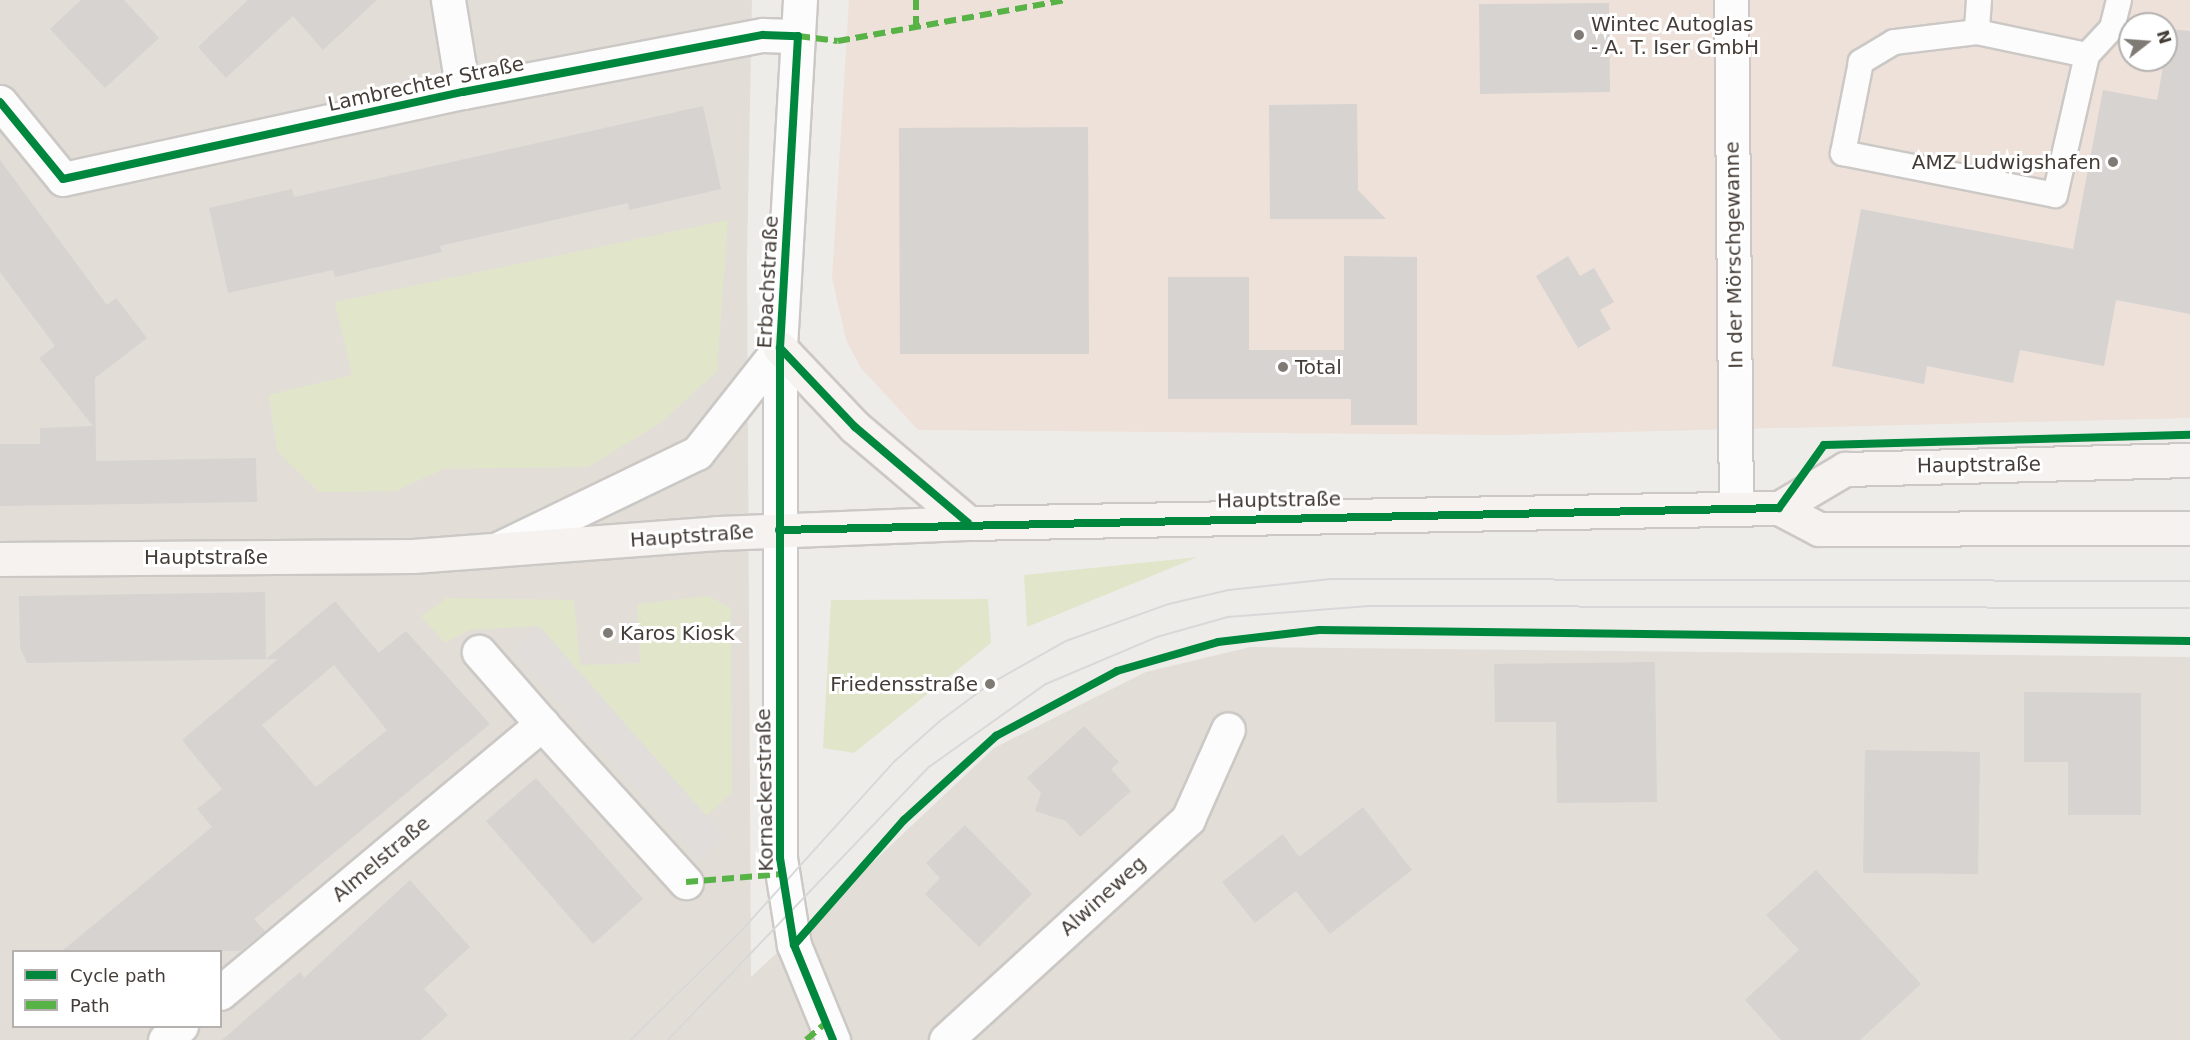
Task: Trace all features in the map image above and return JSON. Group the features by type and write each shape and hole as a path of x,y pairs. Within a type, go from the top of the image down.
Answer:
{"main road":[{"path":"780,348 855,427 968,523"},
{"name":"Hauptstraße","path":"1779,508 1845,469 2190,460"},
{"name":"Hauptstraße","path":"0,559 413,556 779,530 968,523 1779,508 1819,529 2190,528"}],"street":[{"path":"448,0 464,92"},
{"name":"Erbachstraße","path":"779,530 780,348 800,0"},
{"name":"In der Mörschgewanne","path":"1731,0 1736,509"},
{"name":"Lambrechter Straße","path":"0,102 63,179 464,92 763,34 798,36"},
{"name":"Erbachstraße","path":"497,550 697,453 780,348"},
{"name":"Kornackerstraße","path":"779,530 780,858 794,945 833,1040"},
{"path":"478,652 686,882"},
{"name":"Almelstraße","path":"222,991 542,724"},
{"name":"Alwineweg","path":"946,1040 1188,819 1228,729"},
{"path":"165,1040 179,1028"}],"lane":[{"path":"1977,32 1979,0"},
{"path":"2086,55 1977,32 1894,42 1861,62 1844,153 2055,195 2086,55 2112,28 2119,0"}],"shaded area":[{"path":"0,0 752,0 747,259 751,977 994,748 1146,672 1250,647 2190,657 2190,1040 0,1040"},
{"path":"849,0 2190,0 2190,418 1501,435 918,430 861,368 846,340 832,278"},
{"path":"539,626 725,837 699,860 513,649"}],"green space":[{"path":"728,220 717,371 662,422 588,467 443,469 396,491 319,492 277,451 269,395 352,375 335,302"},
{"path":"1198,557 1027,627 1024,575"},
{"path":"708,596 731,608 732,792 706,816 539,626 469,630 445,643 421,616 447,598 574,600 580,665 640,663 637,604"},
{"path":"988,599 991,643 854,753 823,748 831,600"}],"building":[{"path":"81,0 124,0 159,38 105,88 50,29"},
{"path":"248,0 377,0 323,50 293,16 226,78 198,47"},
{"path":"1609,3 1610,92 1480,94 1479,4"},
{"path":"2178,30 2190,31 2190,314 2116,300 2104,366 2020,350 2013,383 1927,366 1924,384 1832,366 1861,209 2073,249 2103,90 2157,100 2162,72 2178,72"},
{"path":"1357,104 1358,190 1386,219 1270,219 1269,105"},
{"path":"703,106 721,189 629,210 628,203 440,246 442,252 335,277 333,270 228,293 209,208 292,189 294,197"},
{"path":"1088,127 1089,354 900,354 899,128"},
{"path":"0,160 107,305 116,298 147,338 95,378 96,461 256,458 257,502 0,506 0,444 40,444 40,428 93,426 39,358 55,346 0,272"},
{"path":"1344,256 1417,257 1417,425 1351,425 1351,399 1168,399 1168,277 1249,277 1249,350 1344,350"},
{"path":"1568,256 1580,276 1594,268 1614,302 1600,310 1611,329 1578,348 1536,276"},
{"path":"265,592 266,659 335,601 379,653 406,631 490,724 254,919 265,931 240,951 63,950 212,827 197,809 222,789 182,740 278,659 27,663 20,648 19,596","holes":["334,665 387,730 316,787 262,725"]},
{"path":"1655,662 1657,802 1557,803 1556,722 1495,722 1494,664"},
{"path":"2024,692 2141,693 2141,815 2068,815 2068,762 2024,762"},
{"path":"1084,726 1119,762 1111,769 1131,791 1080,837 1066,821 1035,811 1041,793 1027,778"},
{"path":"1865,750 1980,752 1978,874 1863,873"},
{"path":"536,778 643,899 593,944 486,821"},
{"path":"1363,807 1412,870 1330,934 1296,891 1255,923 1222,882 1283,834 1299,857"},
{"path":"965,825 1032,894 979,947 925,894 940,878 926,863"},
{"path":"1816,870 1921,984 1860,1040 1781,1040 1745,1000 1799,950 1766,915"},
{"path":"410,880 470,947 424,989 448,1015 421,1040 222,1040 300,972 304,978"}],"tram line":[{"path":"631,1040 743,929 895,761 940,721 990,684 1066,641 1169,604 1229,590 1330,579 2190,581"},
{"path":"668,1040 929,767 1046,684 1157,637 1228,617 1369,606 2190,608"}],"marked path":[{"path":"916,0 916,28"},
{"path":"798,36 838,41 1065,0"},
{"path":"686,882 782,874"},
{"path":"806,1040 823,1025"}],"cycle path":[{"path":"0,102 63,179 463,92 763,35 798,36 780,348 780,858 794,945 833,1040"},
{"path":"780,348 855,427 968,523"},
{"path":"779,530 1779,508 1824,445 2190,435"},
{"path":"794,945 904,820 996,736 1117,671 1218,642 1319,630 2190,641"}],"place":[{"name":"Wintec Autoglas - A. T. Iser GmbH","path":"1579,35"},
{"name":"AMZ Ludwigshafen","path":"2113,162"},
{"name":"Total","path":"1283,367"},
{"name":"Karos Kiosk","path":"608,633"},
{"name":"Friedensstraße","path":"990,684"}]}
